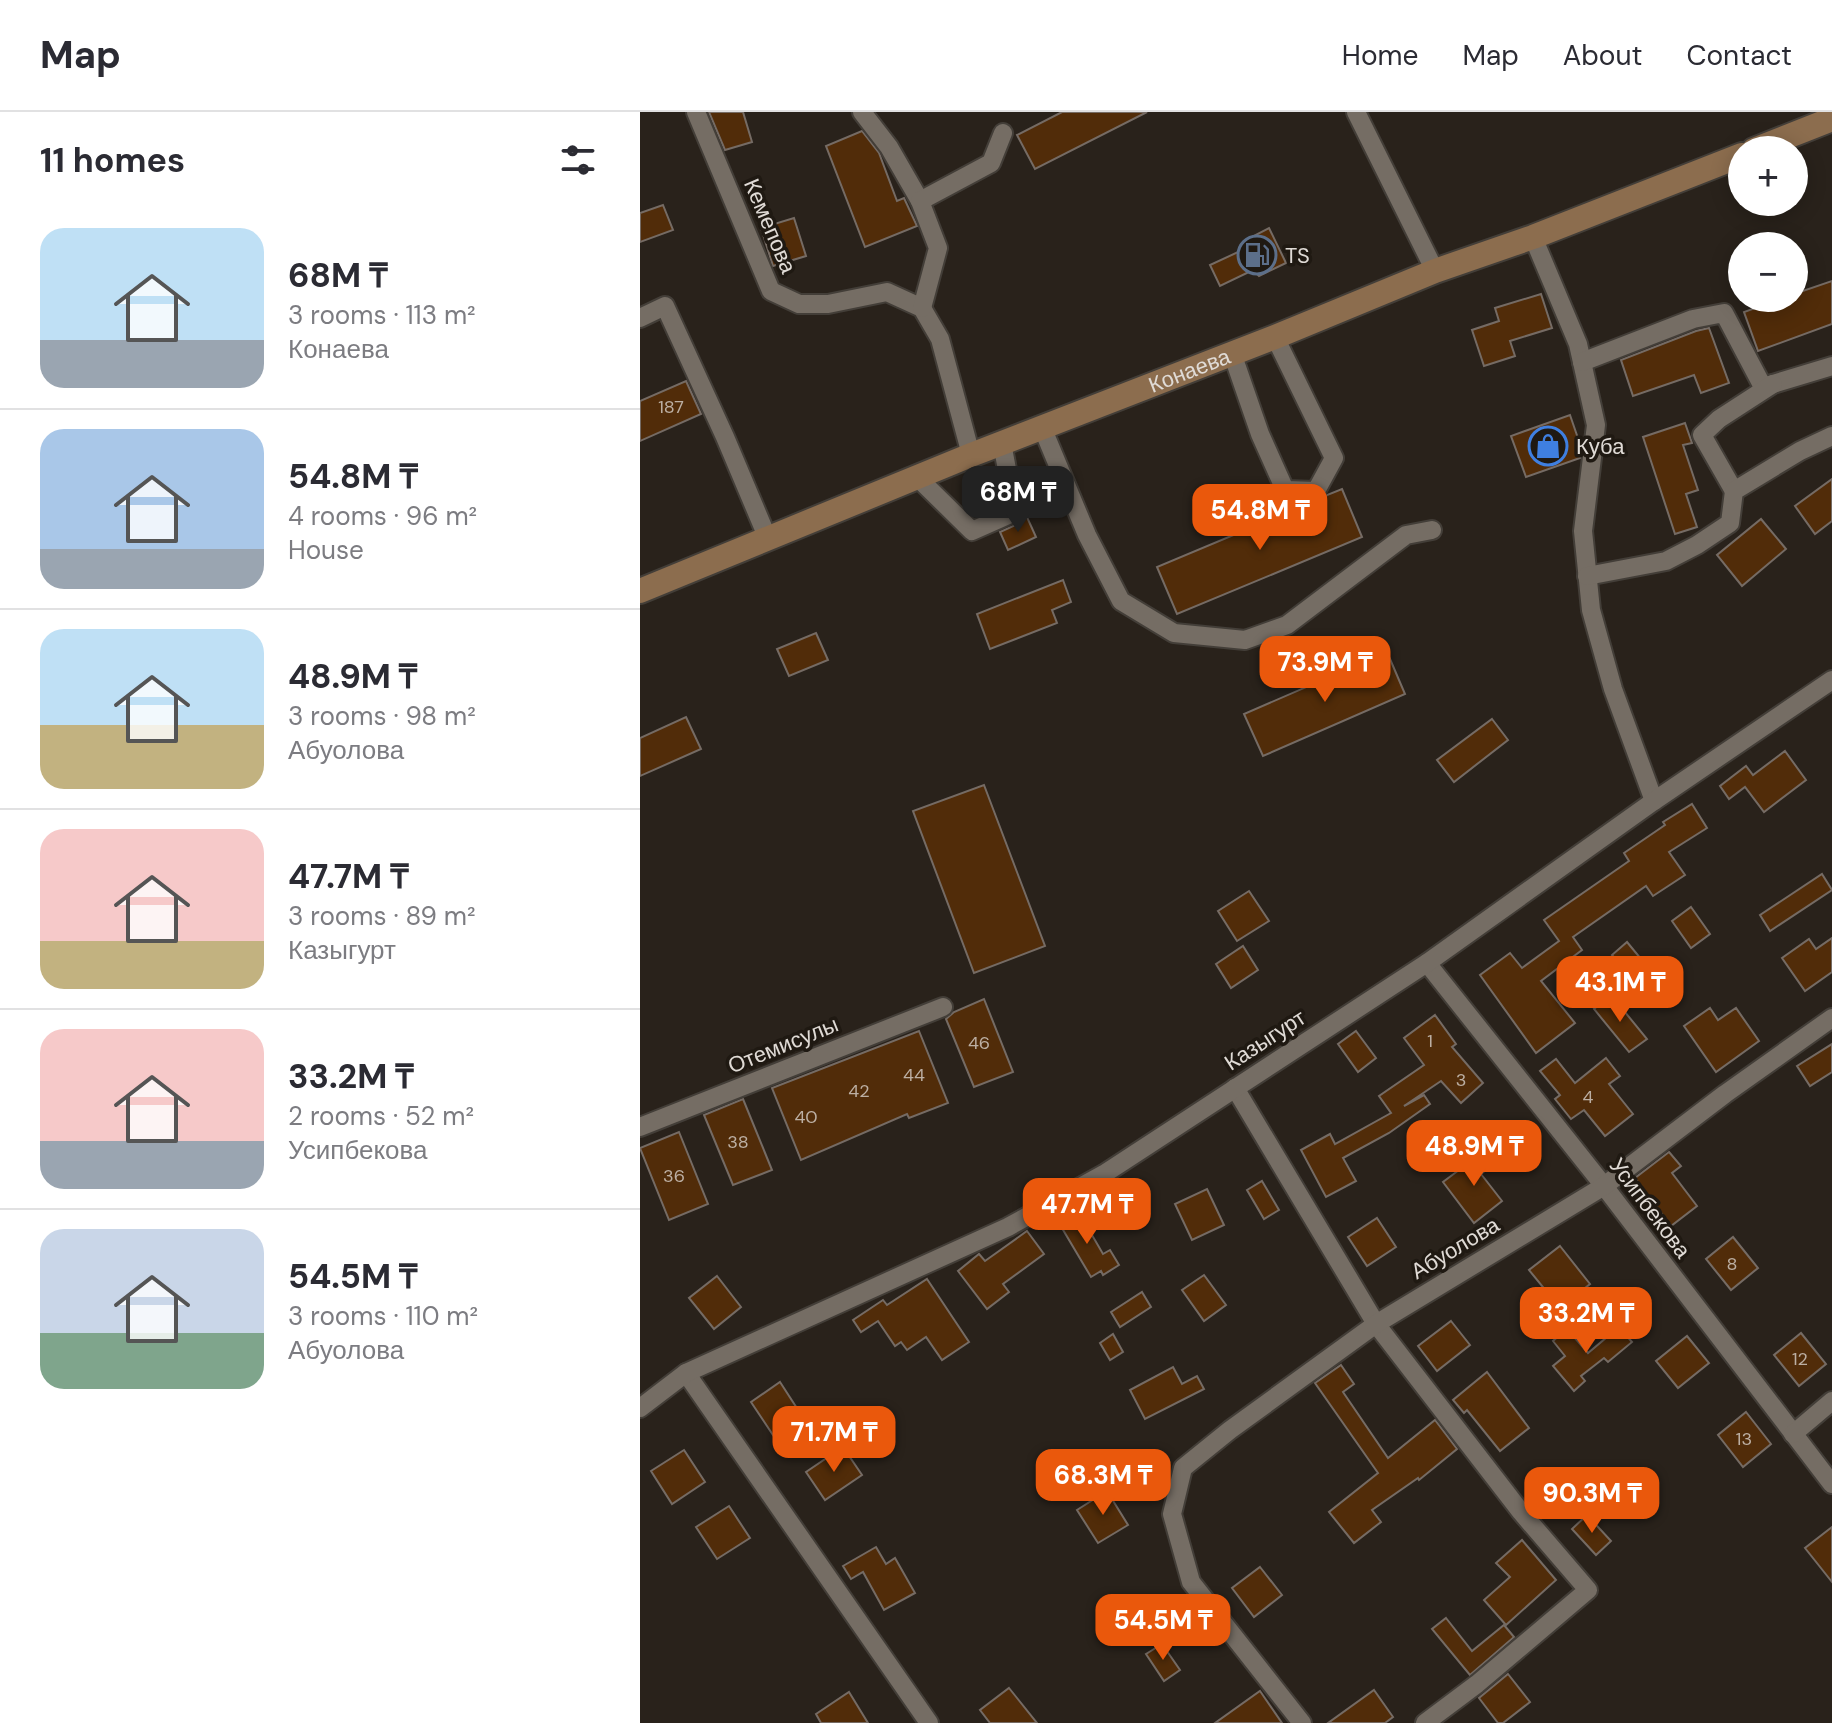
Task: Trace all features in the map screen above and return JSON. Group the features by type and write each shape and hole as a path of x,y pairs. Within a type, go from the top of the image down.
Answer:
{"main road":[{"path":"1789,136 1832,119"},
{"name":"Конаева","path":"640,591 971,455 1435,271 1533,237 1728,160"}],"street":[{"name":"Кемепова","path":"696,112 771,291 799,304 828,304 887,292 922,308"},
{"path":"862,112 889,147 920,201 938,248 922,308 940,339 971,455"},
{"path":"1356,112 1435,271"},
{"path":"920,201 991,163 1003,133"},
{"path":"1533,237 1578,344 1596,425 1583,531 1591,610 1613,689 1654,801"},
{"path":"640,318 665,306 768,539"},
{"path":"1582,362 1693,319 1724,313 1763,387 1832,366"},
{"path":"1232,353 1260,434 1285,490 1316,491 1334,458 1275,337"},
{"path":"1587,576 1666,561 1730,523 1734,491 1702,435 1719,419 1773,384"},
{"path":"1042,427 1087,535 1121,601 1174,633 1245,640 1287,625 1406,535 1432,530"},
{"path":"1734,491 1800,451 1832,436"},
{"path":"917,477 972,531 1015,512 1002,443"},
{"name":"Казыгурт","path":"640,1408 686,1373 1008,1227 1104,1174 1427,963 1654,801 1829,687"},
{"name":"Усипбекова","path":"1427,963 1604,1186 1832,1484"},
{"name":"Отемисулы","path":"640,1127 943,1007"},
{"name":"Абуолова","path":"1302,1723 1191,1582 1172,1514 1183,1468 1376,1324 1604,1186 1832,1018"},
{"path":"1235,1088 1376,1324 1521,1512 1588,1590 1477,1684 1425,1723"},
{"path":"686,1373 929,1723"},
{"path":"1793,1434 1832,1401"}],"building":[{"path":"709,112 743,112 752,142 725,150"},
{"path":"1062,112 1147,112 1035,169 1017,135"},
{"path":"862,131 879,153 897,201 904,198 917,226 865,247 826,146"},
{"path":"663,205 673,230 640,242 640,213"},
{"path":"794,218 806,256 773,266 761,228"},
{"name":"TS","path":"1269,228 1286,263 1259,276 1253,270 1220,286 1210,265 1249,247 1246,240"},
{"path":"1832,281 1832,324 1758,351 1744,312 1808,312 1808,289"},
{"path":"1541,294 1552,328 1510,341 1515,356 1484,366 1472,330 1499,321 1495,308"},
{"path":"1709,328 1729,383 1701,393 1694,375 1633,396 1621,360"},
{"path":"686,381 701,414 640,441 640,401"},
{"name":"Куба","path":"1570,415 1581,447 1580,458 1526,477 1511,436"},
{"path":"1685,423 1692,443 1683,445 1698,490 1686,494 1697,527 1675,534 1643,437"},
{"path":"1832,479 1832,521 1815,534 1795,506"},
{"path":"1342,489 1362,537 1177,614 1157,567 1310,503 1321,502 1327,495"},
{"path":"1026,515 1036,537 1008,550 1000,532 1020,523"},
{"path":"1761,519 1786,549 1742,586 1717,555"},
{"path":"1063,580 1071,602 1052,610 1057,623 990,649 977,614"},
{"path":"816,633 828,660 789,676 777,649"},
{"path":"1387,652 1405,694 1263,756 1244,714"},
{"path":"686,717 701,749 640,776 640,738"},
{"path":"1492,719 1508,740 1454,782 1437,760"},
{"path":"1785,751 1806,780 1764,812 1745,787 1729,799 1720,786 1746,766 1753,775"},
{"path":"984,785 1045,946 974,973 913,811"},
{"path":"1692,804 1707,828 1669,852 1685,875 1653,896 1646,886 1573,937 1582,950 1541,981 1575,1023 1536,1053 1480,975 1510,953 1522,968 1559,941 1544,920 1629,861 1624,853"},
{"path":"1822,874 1832,890 1770,931 1760,915"},
{"path":"1249,891 1269,921 1237,941 1218,911"},
{"path":"1691,907 1710,934 1691,948 1672,921"},
{"path":"1832,938 1832,972 1805,991 1782,958 1809,939 1816,949"},
{"path":"1627,942 1651,971 1636,983 1612,955"},
{"path":"1243,946 1258,970 1231,988 1216,964"},
{"path":"1611,995 1647,1039 1629,1052 1594,1009"},
{"path":"984,999 1013,1072 974,1087 946,1019 954,1012"},
{"path":"1710,1008 1718,1020 1736,1008 1759,1041 1716,1072 1684,1026"},
{"path":"1435,1015 1456,1044 1452,1047 1483,1083 1461,1103 1441,1081 1404,1106 1424,1095 1430,1104 1389,1133 1343,1158 1356,1181 1326,1197 1301,1150 1330,1134 1335,1144 1391,1113 1379,1096 1424,1065 1404,1038"},
{"path":"919,1031 948,1103 909,1118 907,1114 801,1160 772,1088"},
{"path":"1356,1031 1376,1058 1358,1072 1338,1044"},
{"path":"1832,1044 1832,1072 1810,1086 1797,1066"},
{"path":"1606,1058 1620,1076 1609,1084 1633,1114 1605,1136 1584,1110 1571,1119 1555,1099 1560,1095 1540,1071 1556,1059 1575,1083"},
{"path":"743,1099 772,1170 733,1185 704,1115"},
{"path":"679,1132 708,1204 669,1220 640,1148"},
{"path":"1483,1152 1493,1164 1481,1174 1502,1201 1474,1223 1443,1182"},
{"path":"1669,1152 1681,1166 1672,1173 1697,1206 1671,1226 1635,1178"},
{"path":"1262,1181 1279,1210 1264,1219 1247,1190"},
{"path":"1207,1189 1224,1225 1192,1240 1175,1204"},
{"path":"1078,1211 1103,1254 1110,1250 1119,1265 1103,1275 1101,1271 1091,1277 1059,1223"},
{"path":"1377,1218 1396,1247 1367,1266 1348,1237"},
{"path":"1027,1231 1044,1254 1003,1284 1009,1292 987,1309 958,1271 979,1254 985,1261"},
{"path":"1733,1237 1758,1268 1731,1290 1706,1259"},
{"path":"1560,1246 1590,1284 1560,1308 1529,1270"},
{"path":"1204,1275 1226,1305 1204,1321 1182,1290"},
{"path":"717,1276 741,1307 714,1329 689,1298"},
{"path":"927,1279 969,1342 942,1360 926,1337 907,1350 901,1342 895,1346 878,1321 861,1332 853,1320 883,1300 887,1305"},
{"path":"1142,1292 1151,1307 1120,1327 1111,1312"},
{"path":"1451,1321 1470,1345 1437,1371 1418,1346"},
{"path":"1619,1327 1632,1342 1608,1362 1604,1358 1581,1376 1585,1381 1574,1391 1553,1366 1565,1356 1553,1341 1567,1329 1588,1353"},
{"path":"1801,1333 1826,1364 1799,1386 1774,1355"},
{"path":"1113,1334 1123,1352 1110,1360 1100,1343"},
{"path":"1687,1336 1709,1363 1678,1388 1656,1361"},
{"path":"1341,1365 1354,1384 1343,1392 1388,1458 1435,1420 1457,1449 1419,1480 1372,1510 1381,1522 1354,1543 1329,1512 1378,1473 1315,1383"},
{"path":"1173,1367 1182,1384 1197,1376 1204,1389 1145,1419 1130,1390"},
{"path":"1487,1372 1529,1428 1500,1451 1467,1410 1464,1413 1453,1400"},
{"path":"780,1382 804,1419 816,1411 824,1423 783,1450 751,1402"},
{"path":"1746,1412 1771,1444 1743,1467 1718,1435"},
{"path":"843,1447 862,1475 825,1500 806,1472"},
{"path":"684,1450 705,1482 672,1504 651,1471"},
{"path":"1107,1491 1128,1525 1098,1543 1077,1510"},
{"path":"729,1506 750,1538 717,1559 696,1527"},
{"path":"1587,1515 1611,1541 1596,1555 1572,1529"},
{"path":"1832,1527 1832,1582 1805,1548"},
{"path":"1522,1540 1556,1580 1506,1625 1484,1600 1510,1577 1496,1563"},
{"path":"876,1547 886,1564 895,1558 915,1593 884,1610 863,1572 851,1579 843,1566"},
{"path":"1260,1567 1282,1595 1254,1617 1232,1588"},
{"path":"1446,1618 1472,1651 1504,1625 1514,1637 1470,1675 1432,1629"},
{"path":"1162,1644 1180,1670 1164,1681 1146,1654"},
{"path":"1508,1674 1530,1702 1503,1723 1498,1723 1479,1698"},
{"path":"1009,1688 1037,1723 990,1723 980,1710"},
{"path":"1374,1690 1393,1717 1385,1723 1328,1723"},
{"path":"1260,1691 1282,1723 1215,1723"},
{"path":"849,1692 868,1723 821,1723 816,1714"}],"place":[{"name":"TS","path":"1257,255"},
{"name":"Куба","path":"1548,446"}]}
